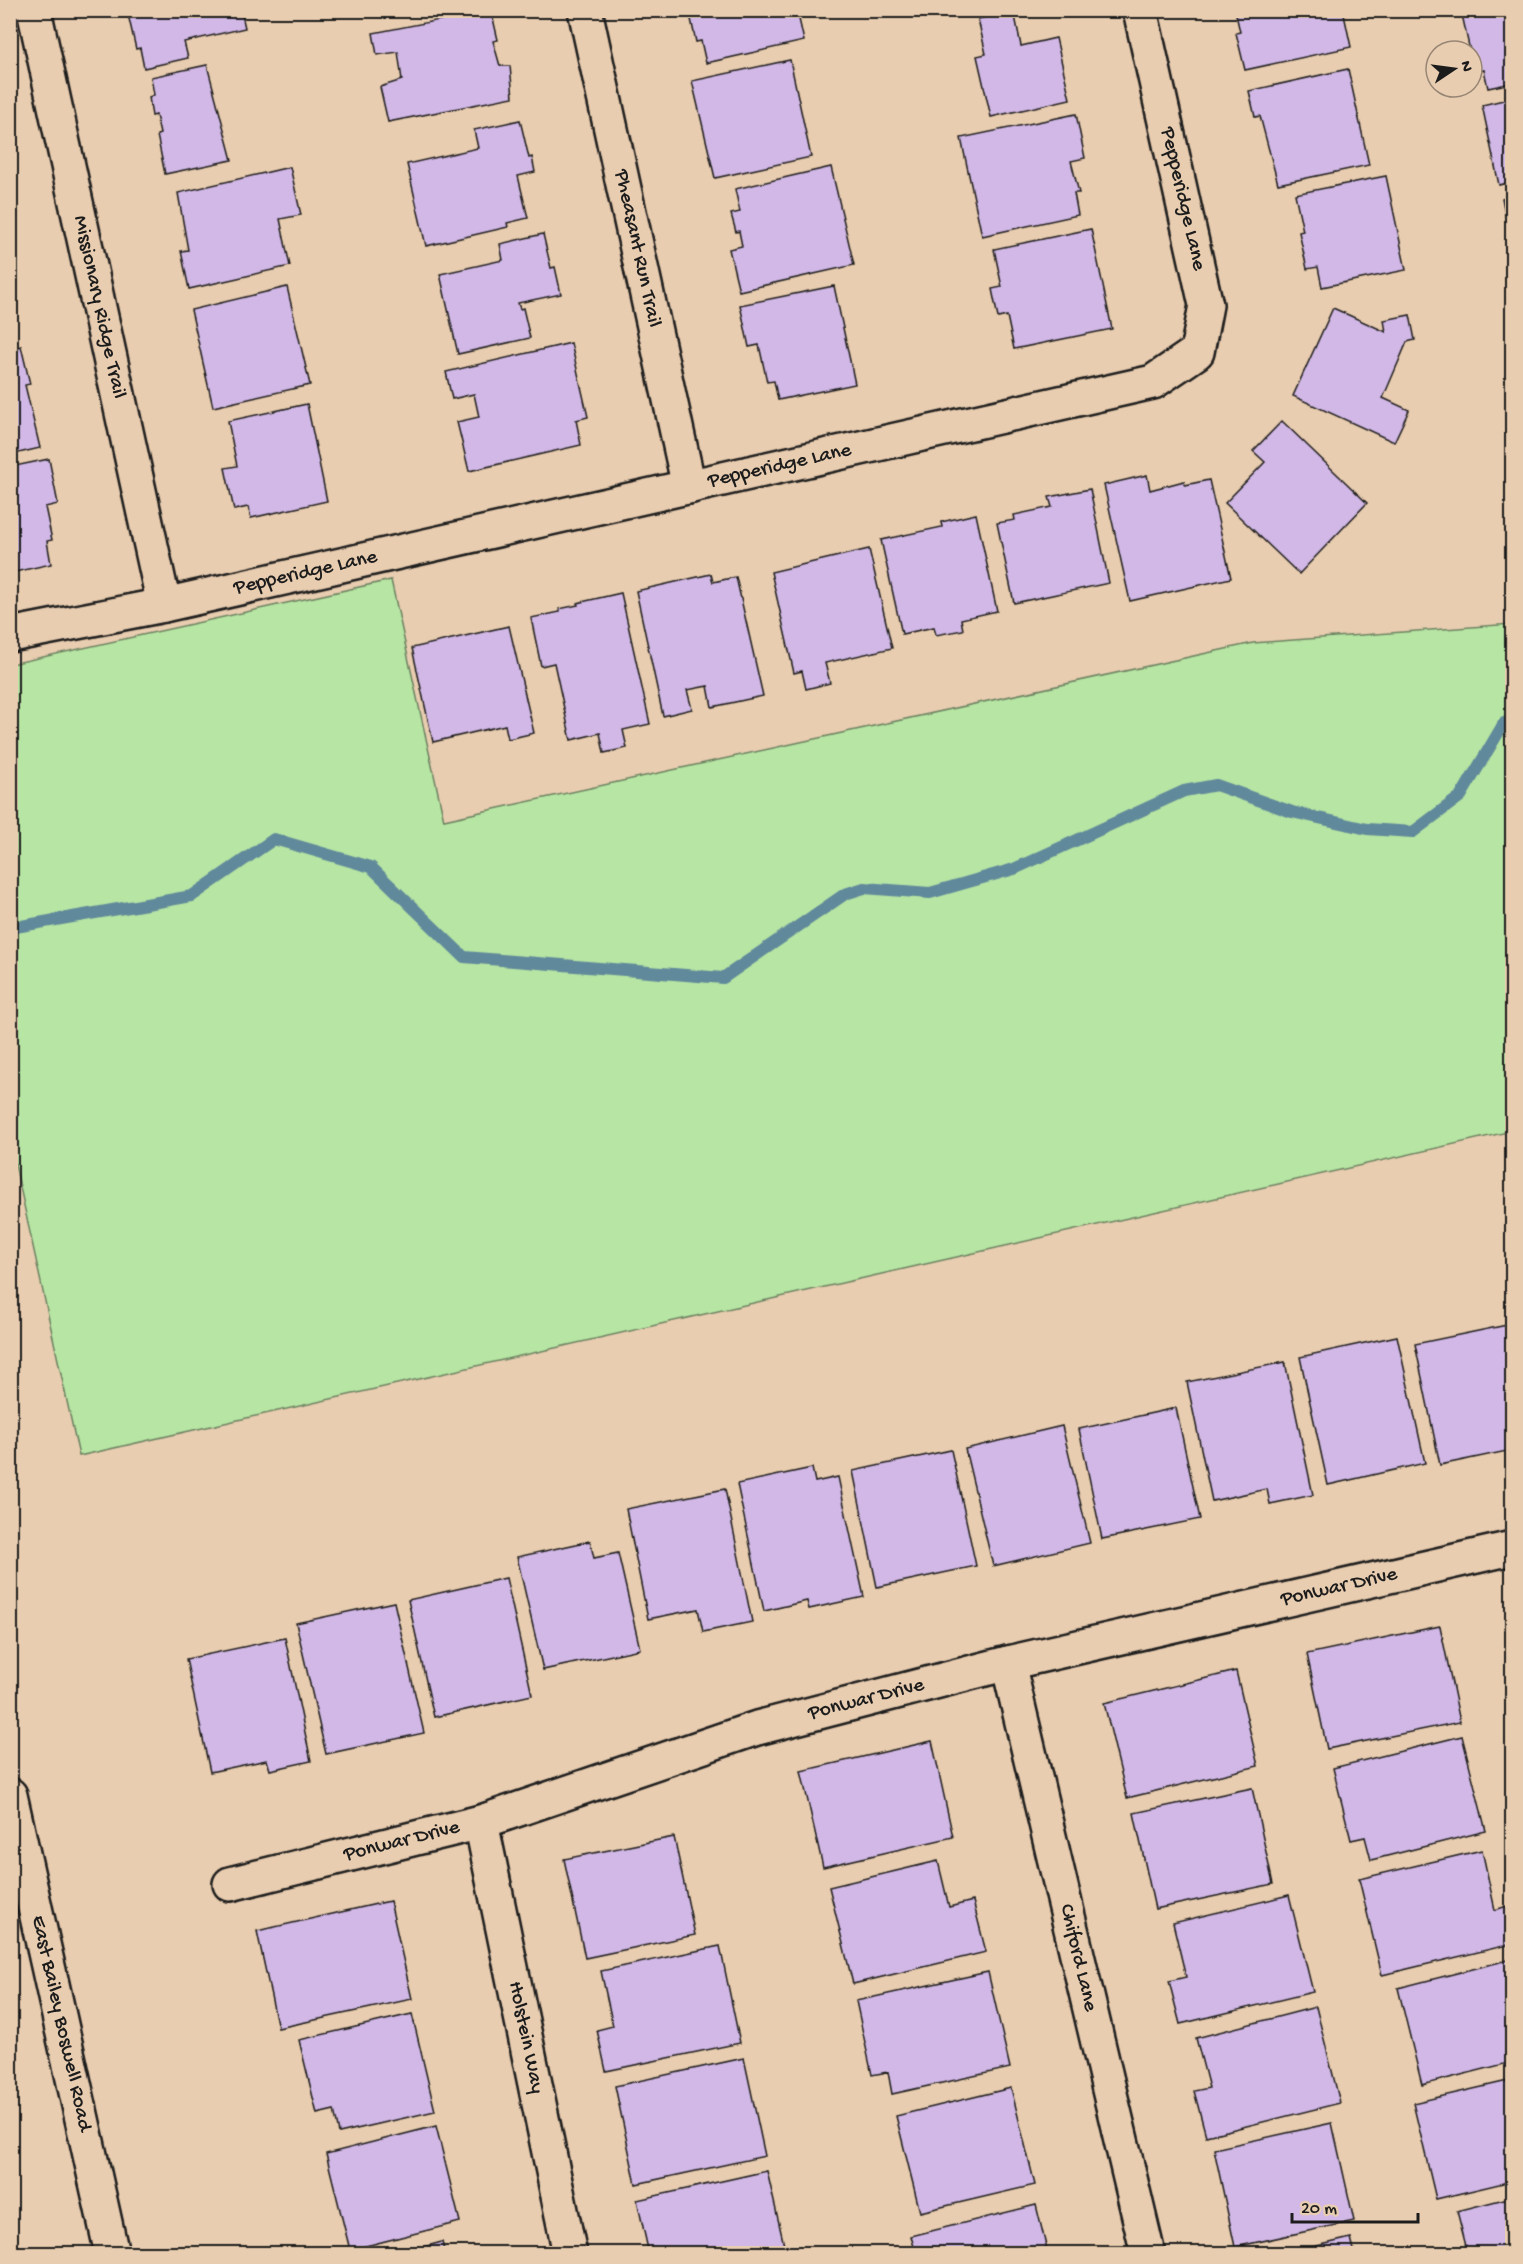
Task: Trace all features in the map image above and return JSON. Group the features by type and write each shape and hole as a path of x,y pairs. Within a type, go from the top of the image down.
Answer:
{"street":[{"name":"Missionary Ridge Trail","path":"34,10 164,605"},
{"name":"Pheasant Run Trail","path":"585,10 689,487"},
{"name":"Pepperidge Lane","path":"10,635 164,605 1153,382 1197,352 1206,304 1140,10"},
{"name":"Ponwar Drive","path":"230,1884 481,1822 757,1728 1008,1663 1512,1548"},
{"name":"Chiford Lane","path":"1008,1663 1148,2253"},
{"name":"East Bailey Boswell Road","path":"10,1794 112,2253"},
{"name":"Holstein Way","path":"481,1822 570,2253"}],"green space":[{"path":"391,580 444,820 1253,643 1512,624 1512,1131 79,1456 11,1146 11,664"}],"building":[{"path":"127,10 241,10 245,28 184,42 188,58 144,68 140,48 136,49"},
{"path":"380,10 410,10 381,17"},
{"path":"491,10 498,40 493,41 500,66 510,66 513,97 388,122 380,87 402,80 398,52 377,55 373,33"},
{"path":"689,10 797,10 804,41 706,63 701,41 696,42"},
{"path":"1235,10 1316,10 1318,16 1343,10 1351,47 1245,70 1236,33 1240,32"},
{"path":"1461,10 1512,10 1512,83 1488,88 1484,70 1484,39 1467,39"},
{"path":"1014,11 1021,46 1056,38 1070,99 991,117 977,56 986,54 978,19"},
{"path":"790,60 811,157 715,178 692,81"},
{"path":"207,65 232,160 165,174 157,135 160,134 156,115 152,116 149,97 154,95 151,77"},
{"path":"1348,69 1369,165 1278,184 1260,116 1255,117 1249,91"},
{"path":"1512,98 1512,182 1499,185 1482,105"},
{"path":"1076,114 1085,158 1071,161 1079,193 1074,193 1078,215 982,236 961,138"},
{"path":"520,120 529,158 532,157 535,172 518,176 528,218 507,223 508,227 426,246 407,164 478,148 474,130"},
{"path":"290,167 301,215 280,219 290,266 189,289 181,251 188,250 178,193"},
{"path":"831,167 854,265 739,291 729,249 742,246 739,231 736,232 731,214 740,212 735,189"},
{"path":"1386,176 1406,270 1322,287 1318,267 1307,269 1299,232 1303,231 1295,194"},
{"path":"1512,195 1512,233 1509,234 1502,198"},
{"path":"1091,229 1112,329 1014,349 1007,316 998,318 992,289 1002,287 994,249"},
{"path":"543,234 551,268 555,267 561,294 518,303 520,309 523,308 530,338 458,354 440,274 503,260 500,244"},
{"path":"834,286 855,384 778,400 774,381 767,382 759,345 749,347 740,305"},
{"path":"287,287 310,385 213,407 191,310"},
{"path":"1333,308 1386,332 1384,320 1410,315 1415,340 1407,342 1383,398 1409,410 1394,442 1293,396"},
{"path":"571,343 588,417 576,420 581,445 469,471 457,422 479,417 474,394 452,399 446,372"},
{"path":"21,346 30,384 25,385 40,448 10,455 10,349"},
{"path":"307,404 327,501 251,518 248,507 234,510 225,468 237,466 228,421"},
{"path":"1282,421 1367,503 1299,574 1225,503 1265,462 1253,451"},
{"path":"49,459 58,504 45,507 52,540 47,541 51,564 10,573 10,467"},
{"path":"1147,475 1150,490 1184,481 1185,485 1209,480 1231,578 1130,601 1104,485"},
{"path":"1090,489 1109,583 1014,603 997,523 1015,520 1014,515 1052,507 1049,497"},
{"path":"976,514 997,611 961,619 963,630 936,635 934,627 902,634 881,540 942,527 941,522"},
{"path":"869,549 892,648 825,663 830,683 806,689 802,671 794,673 771,572"},
{"path":"711,574 713,582 736,577 763,696 712,707 708,686 687,690 692,709 663,716 636,591"},
{"path":"621,593 650,724 623,730 627,748 604,753 600,733 571,740 554,663 541,666 531,618 560,612 559,609 578,605 577,603"},
{"path":"509,626 534,733 508,739 505,725 433,742 412,648"},
{"path":"1512,1324 1512,1450 1440,1465 1415,1344"},
{"path":"1397,1336 1425,1463 1328,1485 1300,1357"},
{"path":"1285,1362 1313,1495 1270,1504 1267,1489 1212,1501 1187,1382"},
{"path":"1176,1408 1200,1519 1102,1539 1079,1429"},
{"path":"1062,1426 1090,1543 993,1566 965,1449"},
{"path":"951,1450 976,1566 877,1587 853,1471"},
{"path":"812,1468 815,1482 838,1477 864,1597 809,1609 807,1601 764,1611 737,1484"},
{"path":"725,1489 752,1622 703,1632 698,1609 648,1619 626,1509"},
{"path":"590,1541 594,1558 618,1553 640,1649 543,1670 517,1557"},
{"path":"506,1578 532,1695 434,1717 408,1600"},
{"path":"394,1602 424,1733 326,1754 296,1623"},
{"path":"1440,1626 1460,1722 1327,1749 1307,1654"},
{"path":"285,1638 311,1761 270,1770 267,1760 210,1772 186,1659"},
{"path":"1236,1671 1258,1766 1127,1798 1104,1703"},
{"path":"1462,1736 1486,1831 1371,1860 1365,1837 1351,1840 1333,1768"},
{"path":"932,1741 953,1837 823,1867 801,1771"},
{"path":"1252,1788 1273,1884 1155,1909 1134,1813"},
{"path":"674,1837 695,1935 585,1958 564,1859"},
{"path":"1482,1850 1495,1910 1507,1906 1512,1930 1512,1944 1382,1975 1359,1879"},
{"path":"938,1861 949,1907 973,1901 986,1952 853,1984 829,1887"},
{"path":"1289,1895 1313,1992 1180,2024 1169,1981 1186,1977 1173,1923"},
{"path":"390,1901 412,1999 278,2028 257,1931"},
{"path":"720,1946 740,2043 606,2071 597,2030 613,2026 601,1971"},
{"path":"1512,1959 1512,2062 1422,2085 1398,1988"},
{"path":"988,1972 1010,2068 892,2094 888,2072 872,2075 856,2001"},
{"path":"1316,2007 1340,2103 1206,2136 1194,2091 1209,2088 1196,2038"},
{"path":"412,2014 435,2111 339,2133 334,2110 317,2114 299,2040"},
{"path":"744,2058 765,2156 636,2184 615,2086"},
{"path":"1512,2080 1512,2181 1436,2199 1413,2103"},
{"path":"1011,2088 1035,2185 920,2212 896,2116"},
{"path":"1332,2123 1354,2221 1235,2247 1214,2149"},
{"path":"436,2126 460,2222 350,2250 326,2154"},
{"path":"767,2171 786,2254 649,2254 637,2200"},
{"path":"1512,2197 1512,2254 1468,2254 1457,2211"},
{"path":"1036,2205 1048,2254 916,2254 911,2236"},
{"path":"1351,2238 1355,2254 1283,2254"},
{"path":"442,2242 445,2254 397,2254"}],"waterway":[{"path":"10,928 192,896 274,839 371,867 464,957 723,978 845,894 864,888 930,893 1014,869 1184,791 1216,785 1292,812 1367,829 1413,832 1461,796 1504,723 1512,720"}]}
